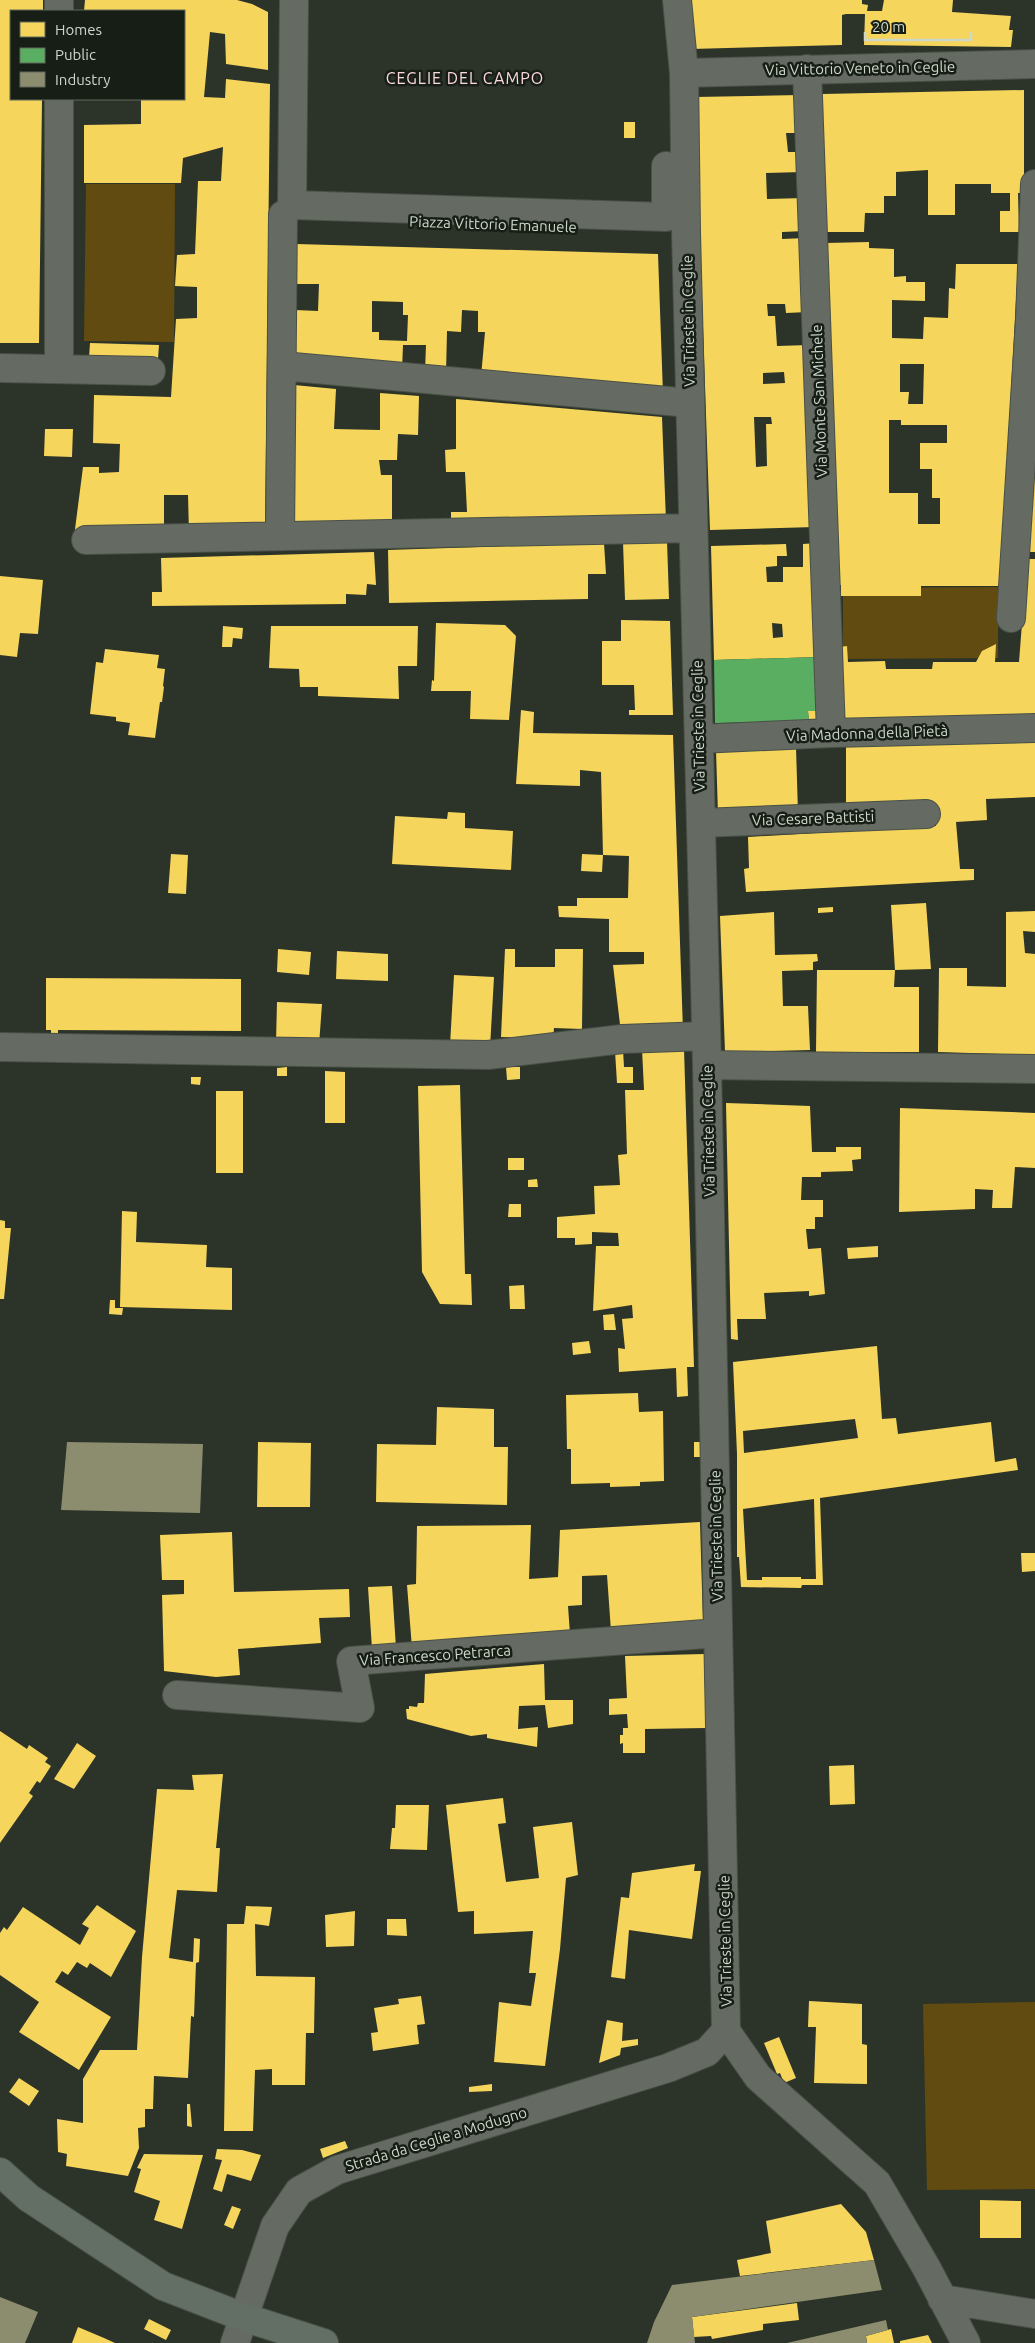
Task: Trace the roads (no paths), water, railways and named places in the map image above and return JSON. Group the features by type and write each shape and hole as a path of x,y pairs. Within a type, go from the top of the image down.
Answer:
{"main road":[{"path":"0,2172 29,2198 163,2286 244,2317 324,2343"}],"street":[{"path":"280,536 283,215 282,0"},
{"path":"294,0 292,205 666,217 667,41 664,0"},
{"path":"678,0 684,73 686,232"},
{"name":"Via Vittorio Veneto in Ceglie","path":"684,73 1035,64"},
{"name":"Via Monte San Michele","path":"807,69 831,733"},
{"path":"59,100 59,369"},
{"path":"1011,618 1030,322 1035,184"},
{"name":"Piazza Vittorio Emanuele","path":"283,215 686,232"},
{"name":"Via Trieste in Ceglie","path":"686,232 707,1065 726,2031"},
{"path":"282,366 690,403"},
{"path":"0,368 152,370"},
{"path":"86,540 693,528"},
{"name":"Via Madonna della Pietà","path":"699,739 831,733 1035,728"},
{"name":"Via Cesare Battisti","path":"701,823 926,814"},
{"path":"0,1047 488,1055 622,1039 706,1036"},
{"path":"707,1065 1035,1069"},
{"name":"Via Francesco Petrarca","path":"176,1695 360,1708 351,1662 718,1633"},
{"path":"726,2031 758,2077 877,2183 966,2343"},
{"name":"Strada da Ceglie a Modugno","path":"236,2343 275,2226 299,2191 336,2170 668,2068 707,2052 726,2031"},
{"path":"942,2299 1035,2314"}],"district":[{"name":"CEGLIE DEL CAMPO","path":"465,78"}]}
